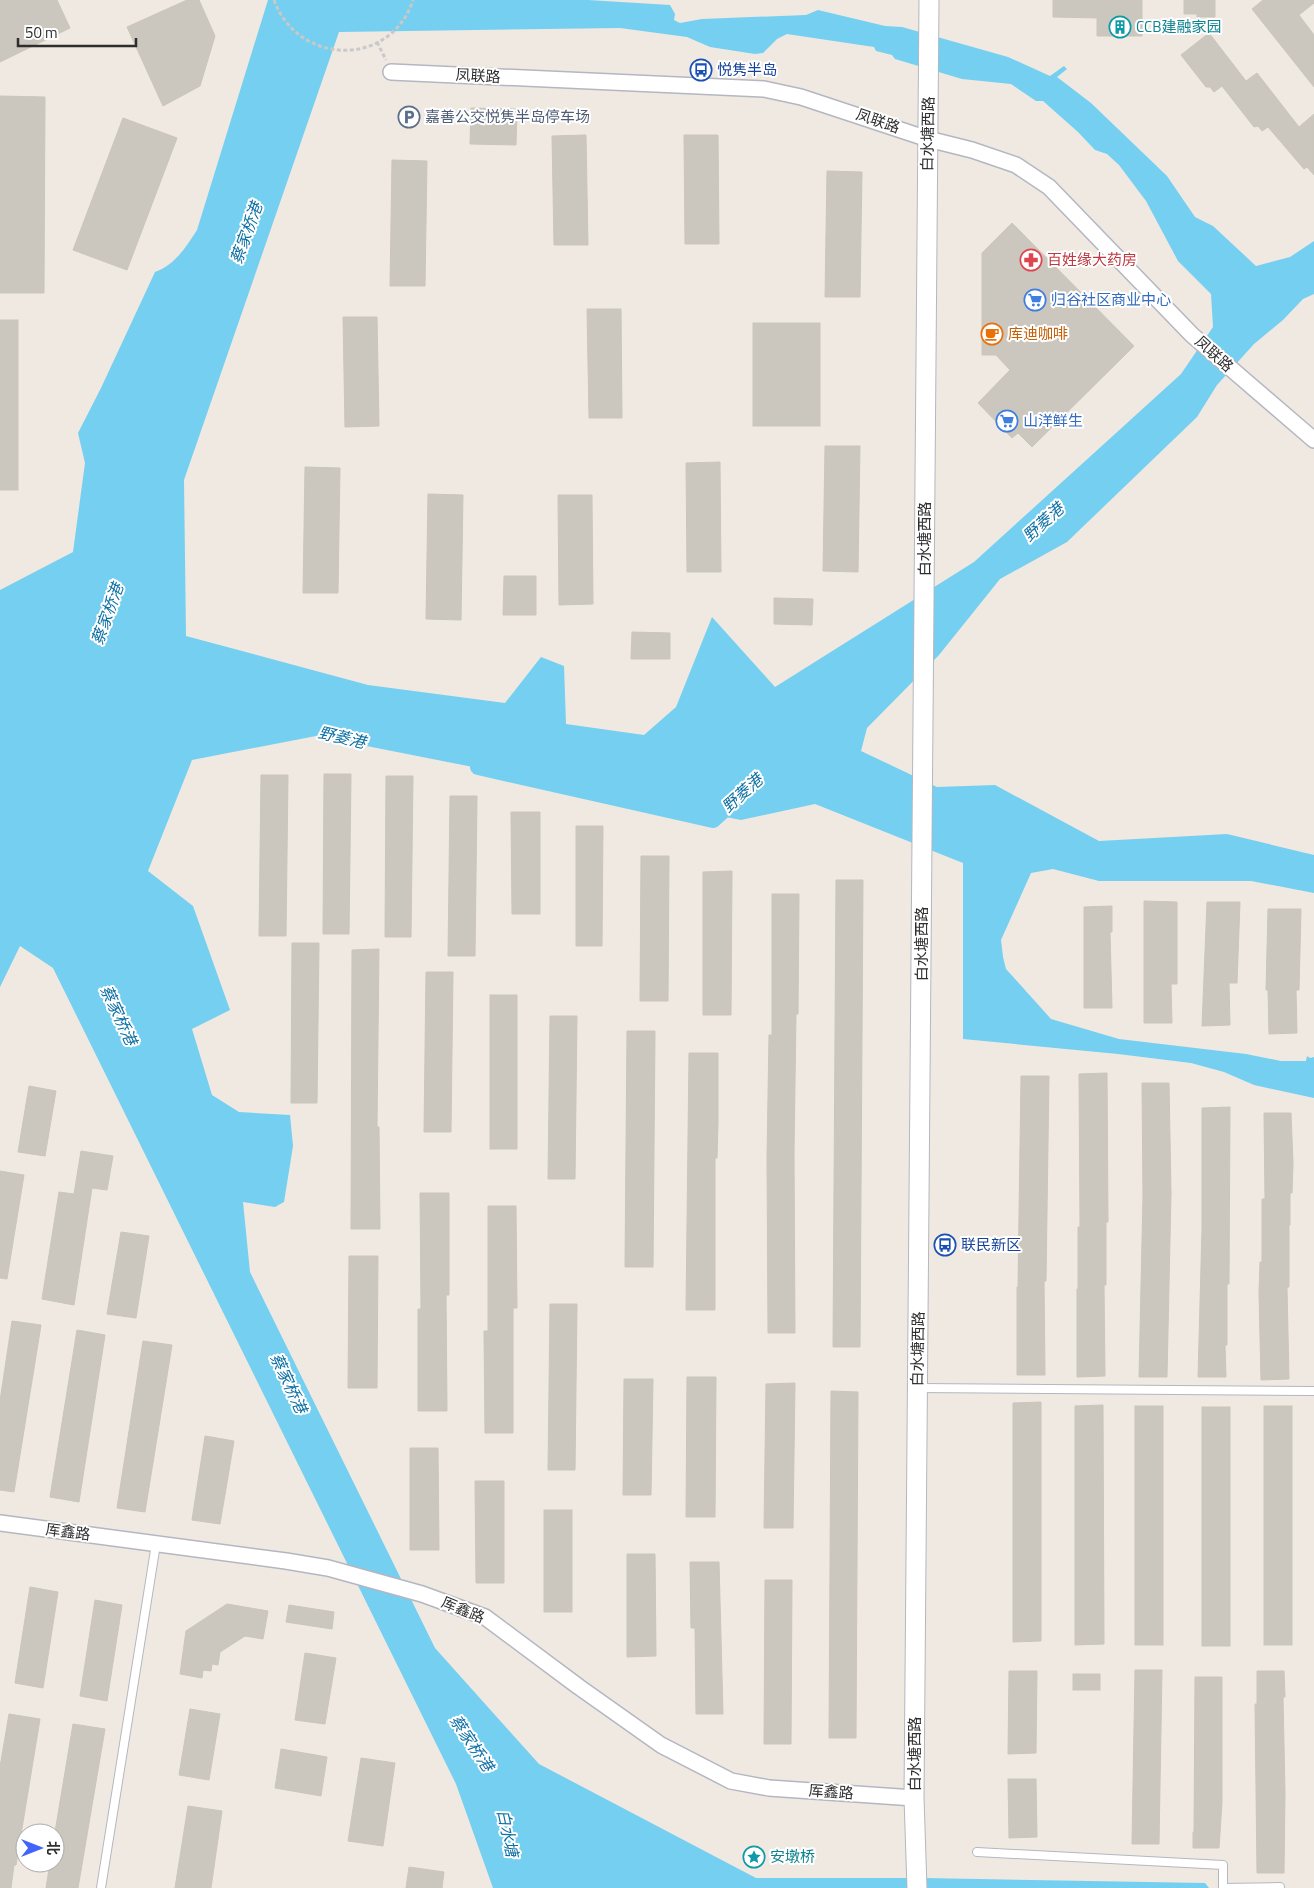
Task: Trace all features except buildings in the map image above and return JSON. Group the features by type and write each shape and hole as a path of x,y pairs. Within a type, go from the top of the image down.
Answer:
{"street":[{"name":"白水塘西路","path":"917,1880 914,1798 929,2"},
{"name":"凤联路","path":"391,72 764,89 801,97 928,139 972,150 1016,165 1049,187 1192,335 1314,440"},
{"name":"厍鑫路","path":"0,1523 286,1560 328,1568 422,1594 485,1617 579,1687 662,1745 731,1781 769,1788 914,1798"}],"lane":[{"path":"918,1388 1314,1391"},
{"path":"101,1888 156,1544"},
{"path":"977,1852 1223,1865 1223,1888 1280,1887"}],"path":[{"path":"274,0 278,11 289,27 300,37 328,49 343,51 358,50 385,38 397,28 406,16 413,0"}],"water":[{"path":"268,0 588,0 670,5 675,14 674,20 680,23 702,19 806,15 818,10 885,26 902,27 1008,57 1050,76 1064,66 1067,69 1057,77 1091,103 1167,176 1195,217 1213,226 1256,266 1290,257 1314,241 1314,294 1303,299 1283,320 1254,344 1217,385 1197,417 1067,542 1000,579 939,655 867,728 861,751 937,787 995,785 1099,841 1227,834 1314,855 1314,893 1251,881 1099,881 1053,869 1031,873 1001,940 1006,969 1051,1019 1119,1039 1246,1054 1281,1061 1306,1061 1307,1056 1310,1058 1314,1057 1314,1098 1254,1085 1224,1072 1191,1063 963,1039 963,863 815,804 741,820 316,736 192,760 148,871 193,906 230,1010 192,1029 212,1095 239,1112 290,1115 293,1146 284,1202 275,1207 243,1202 250,1272 435,1648 539,1764 756,1878 924,1878 1205,1883 1209,1888 493,1888 456,1784 53,968 20,946 0,987 0,590 73,552 85,463 78,433 155,272 174,260 197,230","holes":["620,28 687,37 710,47 755,54 763,53 777,39 787,34 874,47 876,51 892,55 895,59 962,79 1011,84 1036,101 1043,101 1095,150 1107,154 1119,165 1146,201 1178,261 1211,294 1213,327 1181,374 974,562 775,687 712,617 676,707 644,735 566,724 564,666 541,657 505,703 368,685 186,636 184,480 339,32"]}],"waterway":[{"name":"野菱港","path":"478,767 713,820 735,800"}],"place":[{"name":"CCB建融家园","path":"1120,27"},
{"name":"悦隽半岛","path":"701,70"},
{"name":"嘉善公交悦隽半岛停车场","path":"409,117"},
{"name":"百姓缘大药房","path":"1031,260"},
{"name":"归谷社区商业中心","path":"1035,300"},
{"name":"库迪咖啡","path":"992,334"},
{"name":"山洋鲜生","path":"1007,421"},
{"name":"联民新区","path":"945,1245"},
{"name":"安墩桥","path":"754,1857"}],"water label":[{"name":"蔡家桥港","path":"246,233"},
{"name":"蔡家桥港","path":"107,614"},
{"name":"蔡家桥港","path":"119,1015"},
{"name":"蔡家桥港","path":"289,1383"},
{"name":"蔡家桥港","path":"472,1743"},
{"name":"白水塘","path":"508,1833"}]}
